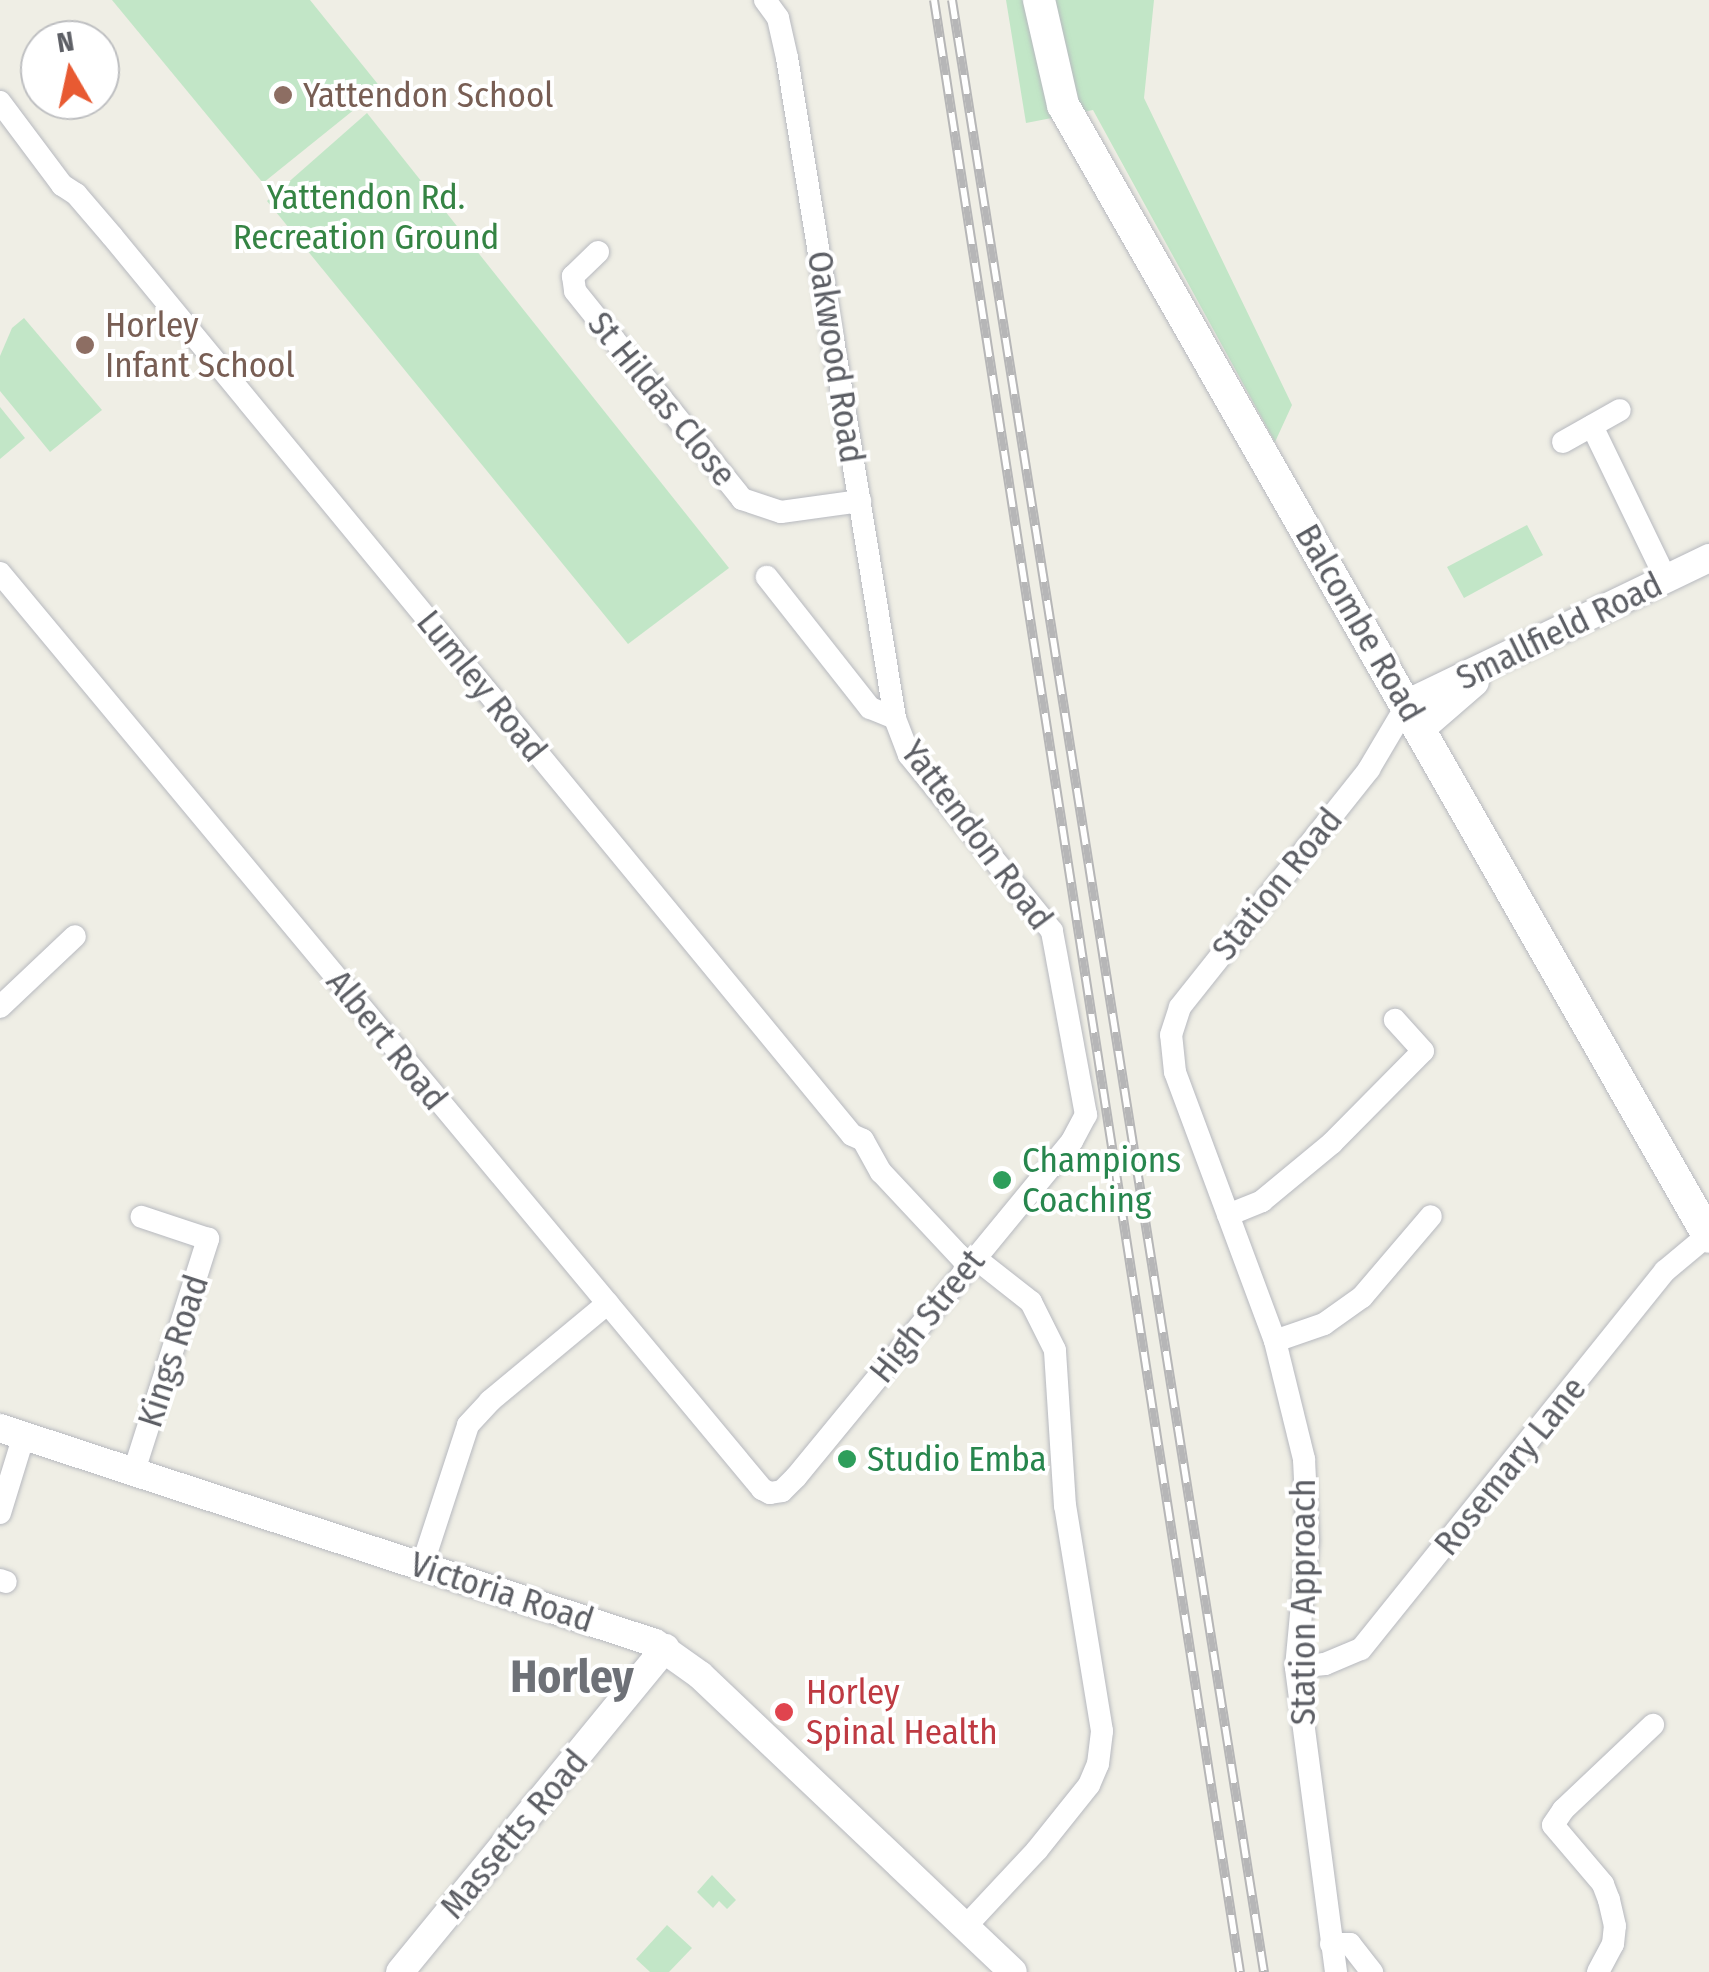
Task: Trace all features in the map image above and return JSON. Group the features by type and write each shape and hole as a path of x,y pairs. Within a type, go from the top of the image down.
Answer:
{"main road":[{"name":"Balcombe Road","path":"1038,0 1063,104 1708,1236"}],"street":[{"name":"Oakwood Road","path":"765,0 778,18 787,58 895,718"},
{"name":"Lumley Road","path":"0,102 62,185 76,194 112,236 852,1135 863,1140 877,1158 878,1169 971,1262 1032,1302 1050,1334 1065,1506 1102,1731 1098,1764 1064,1818 966,1926"},
{"name":"St Hildas Close","path":"598,252 573,276 574,291 742,499 781,512 860,501"},
{"path":"1563,442 1620,410"},
{"path":"1592,426 1666,579"},
{"name":"Smallfield Road","path":"1415,716 1488,666 1709,558"},
{"name":"Albert Road","path":"0,573 762,1489 782,1491"},
{"name":"Yattendon Road","path":"767,577 870,708 895,718 908,755 1056,937 1086,1115 1072,1140"},
{"name":"Station Road","path":"1175,1072 1171,1035 1180,1007 1415,716"},
{"path":"0,1007 75,936"},
{"path":"1228,1215 1262,1201 1332,1143 1423,1051 1395,1020"},
{"name":"Station Approach","path":"1175,1072 1275,1341 1304,1459 1308,1500 1296,1667 1336,1972"},
{"name":"High Street","path":"782,1491 1072,1140"},
{"path":"1275,1341 1324,1324 1362,1297 1431,1216"},
{"name":"Kings Road","path":"134,1471 211,1229 142,1217"},
{"name":"Rosemary Lane","path":"1296,1667 1325,1664 1361,1649 1665,1271 1708,1236"},
{"path":"422,1566 468,1425 490,1401 608,1303"},
{"path":"0,1513 12,1432"},
{"name":"Victoria Road","path":"12,1432 544,1604 665,1648 709,1684 1013,1972"},
{"name":"Massetts Road","path":"400,1972 665,1648"},
{"path":"1598,1972 1613,1944 1615,1926 1609,1900 1603,1884 1553,1826 1563,1810 1641,1751 1653,1725"},
{"path":"1331,1944 1350,1944 1372,1972"}],"green space":[{"name":"Yattendon School","path":"112,0 310,0 381,88 263,183"},
{"path":"1006,0 1154,0 1144,98 1292,405 1275,442 1093,110 1026,123"},
{"name":"Yattendon Rd. Recreation Ground","path":"367,113 729,568 628,644 267,201"},
{"path":"24,318 102,410 50,452 0,391 0,356 12,328"},
{"path":"0,407 25,438 0,459"},
{"path":"1527,525 1543,555 1464,598 1447,567"},
{"path":"712,1875 736,1900 727,1909 719,1901 713,1908 697,1892"},
{"path":"667,1925 692,1948 669,1972 650,1972 636,1959"}],"railway":[{"path":"934,0 1240,1972"},
{"path":"952,0 1264,1972"}],"place":[{"name":"Yattendon School","path":"283,95"},
{"name":"Horley Infant School","path":"85,345"},
{"name":"Champions Coaching","path":"1002,1180"},
{"name":"Studio Emba","path":"847,1459"},
{"name":"Horley Spinal Health","path":"784,1712"}],"district":[{"name":"Horley","path":"572,1678"}]}
